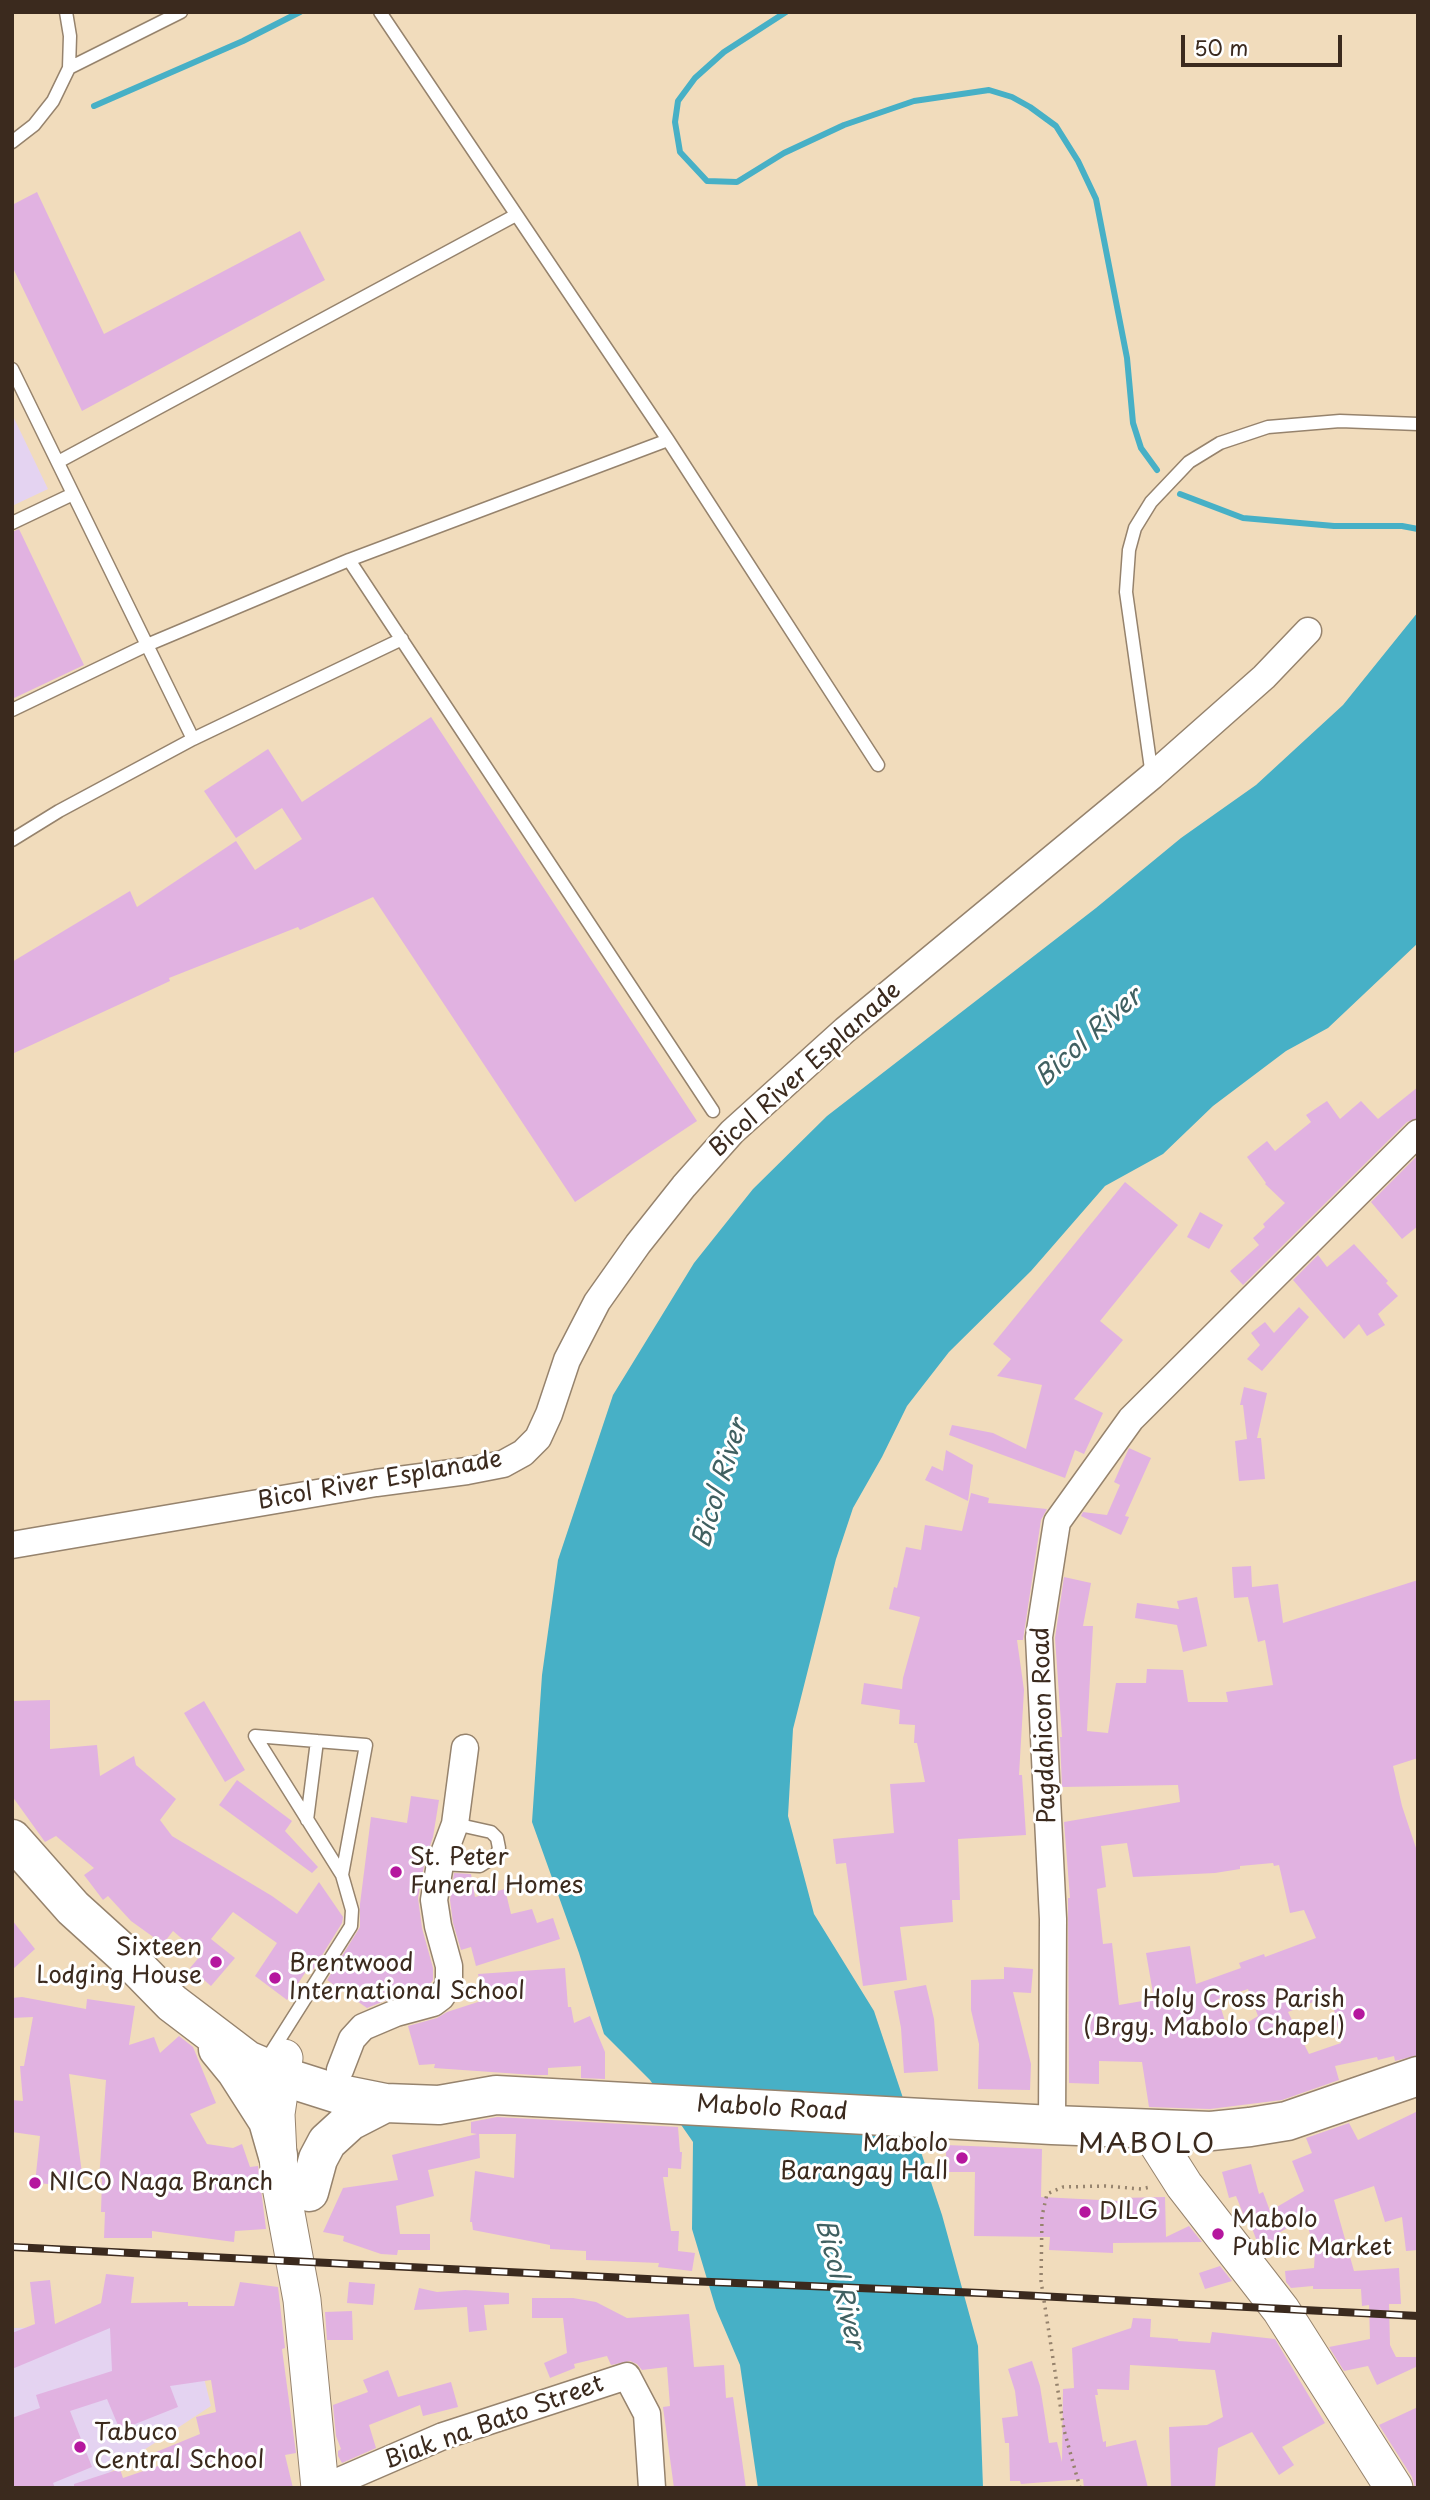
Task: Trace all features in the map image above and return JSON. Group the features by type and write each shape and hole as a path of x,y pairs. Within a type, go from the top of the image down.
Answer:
{"highway":[{"path":"12,1839 73,1908 172,2003 247,2060 286,2065"},
{"path":"126,1956 182,1983 286,2065"},
{"path":"195,2021 253,2096 268,2120 278,2156"},
{"name":"Mabolo Road","path":"286,2065 439,2079 496,2095"},
{"name":"Mabolo Road","path":"286,2065 335,2093 385,2103 439,2105 496,2095 1149,2130 1211,2130 1287,2121 1418,2076"},
{"path":"309,2192 318,2159 327,2142 351,2121 385,2103"}],"main road":[{"path":"286,2065 276,2114 280,2181 295,2260 311,2376 322,2488"},
{"path":"286,2065 309,2192 302,2242 295,2260"},
{"path":"1149,2130 1184,2185 1280,2310 1394,2488"}],"street":[{"name":"Bicol River Esplanade","path":"12,1545 376,1483 467,1471 503,1464 523,1453 538,1438 567,1360 597,1302 684,1186 732,1132 845,1030 1152,776 1264,677 1308,632"},
{"name":"Pagdahicon Road","path":"1052,2125 1052,1919 1039,1637 1056,1522 1131,1419 1418,1133"},
{"path":"340,2070 352,2039 363,2027 396,2013 433,2003 449,1985 449,1966 434,1900 440,1864 455,1824 465,1748"},
{"name":"Biak na Bato Street","path":"322,2488 443,2436 627,2376 647,2414 652,2488"}],"lane":[{"path":"12,142 34,124 52,101 69,68 70,36 66,12"},
{"path":"69,68 181,12"},
{"path":"380,12 668,440 878,765"},
{"path":"58,462 516,215"},
{"path":"12,369 193,739"},
{"path":"1152,776 1126,592 1129,550 1135,528 1151,502 1189,462 1220,443 1268,427 1340,421 1418,424"},
{"path":"12,710 147,645 349,560 668,440"},
{"path":"12,523 73,494"},
{"path":"349,560 713,1111"},
{"path":"12,840 59,811 193,739 402,639"},
{"path":"286,2065 351,1926 352,1910 342,1875 255,1736 366,1745 342,1875"},
{"path":"307,1819 317,1741"},
{"path":"440,1864 480,1866 496,1856 499,1848 497,1838 491,1832 455,1824"}],"path":[{"path":"1080,2488 1063,2430 1041,2281 1042,2216 1047,2194 1063,2187 1142,2189 1164,2183 1184,2185"}],"shaded area":[{"path":"12,414 48,489 12,506"},
{"name":"Tabuco Central School","path":"191,2326 211,2406 86,2488 12,2488 12,2328"}],"water":[{"name":"Bicol River","path":"1418,612 1418,943 1328,1028 1286,1051 1213,1106 1163,1154 1105,1186 1031,1271 949,1352 907,1406 853,1508 836,1559 793,1729 788,1816 814,1914 874,2011 942,2215 978,2346 983,2488 758,2488 740,2365 716,2309 692,2229 693,2142 650,2080 604,2034 579,1953 532,1822 542,1675 558,1560 613,1395 694,1263 753,1189 827,1116 1096,908 1181,838 1256,785 1343,705"}],"building":[{"path":"37,192 104,334 300,231 325,280 82,411 12,266 12,205"},
{"path":"19,529 84,665 12,699 12,532"},
{"path":"431,717 697,1121 575,1202 373,897 300,930 298,927 169,978 170,981 12,1054 12,962 130,891 137,907 236,841 255,870 302,839 282,808 236,838 204,791 268,749 302,802"},
{"path":"1418,1087 1418,1118 1407,1122 1243,1285 1230,1271 1259,1245 1253,1238 1285,1203 1265,1184 1247,1157 1267,1141 1275,1151 1311,1122 1306,1115 1327,1101 1340,1119 1361,1101 1378,1119"},
{"path":"1418,1155 1418,1226 1402,1239 1371,1202"},
{"path":"1125,1182 1178,1225 1100,1321 1123,1340 1074,1399 1103,1413 1084,1454 1075,1450 1065,1478 949,1435 952,1425 993,1433 1026,1449 1042,1385 997,1376 1011,1359 993,1344"},
{"path":"1200,1212 1223,1225 1209,1249 1187,1237"},
{"path":"1354,1244 1398,1296 1378,1314 1385,1325 1367,1336 1359,1324 1344,1339 1293,1280 1318,1255 1327,1267"},
{"path":"1299,1307 1309,1317 1262,1371 1247,1359 1260,1345 1251,1333 1265,1322 1274,1333"},
{"path":"1244,1387 1267,1393 1257,1438 1261,1438 1265,1479 1239,1481 1235,1441 1247,1439 1243,1405 1240,1405"},
{"path":"1129,1448 1151,1458 1125,1516 1129,1517 1121,1535 1081,1516 1083,1512 1107,1515 1120,1485 1114,1482"},
{"path":"946,1450 973,1465 968,1501 925,1480 932,1466 943,1471"},
{"path":"971,1493 989,1498 988,1503 1047,1509 1041,1520 1023,1640 1017,1640 1024,1690 1019,1775 1022,1775 1026,1835 958,1839 960,1900 952,1900 953,1922 900,1927 907,1980 863,1986 846,1863 836,1864 833,1839 894,1833 890,1784 925,1782 917,1743 914,1743 915,1725 899,1724 900,1710 861,1704 864,1683 902,1689 920,1617 889,1609 894,1587 897,1588 906,1547 921,1550 925,1525 962,1531"},
{"path":"1251,1566 1252,1587 1278,1584 1283,1623 1418,1580 1418,1758 1393,1766 1402,1806 1418,1854 1418,2055 1395,2061 1394,2056 1378,2060 1377,2057 1335,2066 1339,2080 1282,2100 1210,2109 1149,2107 1142,2062 1099,2061 1099,2084 1069,2083 1070,1898 1064,1822 1180,1802 1178,1785 1062,1787 1062,1737 1055,1638 1064,1577 1091,1583 1083,1626 1093,1626 1087,1731 1108,1733 1116,1683 1146,1683 1147,1669 1183,1670 1188,1702 1228,1702 1226,1692 1273,1685 1265,1640 1258,1642 1248,1597 1234,1598 1232,1567","holes":["1127,1843 1133,1877 1215,1873 1240,1869 1240,1866 1273,1863 1274,1866 1279,1865 1290,1913 1304,1910 1316,1938 1265,1957 1264,1954 1239,1963 1241,1968 1196,1984 1190,1946 1146,1953 1154,1999 1119,2005 1112,1943 1103,1944 1097,1889 1106,1887 1101,1846","1248,1989 1258,2016 1229,2034 1218,1999","1331,1995 1341,2043 1309,2054 1288,2012"]},
{"path":"1197,1597 1207,1646 1183,1652 1177,1625 1135,1618 1137,1603 1179,1609 1177,1601"},
{"path":"50,1700 50,1749 97,1745 100,1776 134,1756 136,1765 176,1799 160,1820 172,1836 297,1914 319,1882 343,1917 342,1923 313,1970 309,1967 287,2000 255,1976 277,1943 233,1912 211,1939 235,1958 211,1986 190,1968 201,1955 173,1931 163,1944 131,1921 108,1896 103,1900 84,1875 94,1868 56,1836 45,1842 12,1796 12,1701"},
{"path":"204,1701 245,1770 225,1782 184,1713"},
{"path":"237,1780 292,1821 285,1831 318,1867 312,1873 219,1805"},
{"name":"St. Peter Funeral Homes","path":"411,1796 439,1800 418,1898 422,1928 433,1968 433,1980 426,1989 367,2008 327,1980 360,1927 360,1904 371,1817 407,1823"},
{"path":"454,1873 471,1874 475,1897 505,1889 511,1914 532,1909 537,1923 553,1918 560,1939 476,1966 471,1947 461,1950 453,1923 450,1900"},
{"path":"12,1920 35,1949 12,1970"},
{"path":"1004,1967 1033,1969 1031,1993 1013,1992 1031,2064 1030,2090 978,2089 979,2044 971,2010 971,1980 1004,1979"},
{"path":"565,1968 568,2007 571,2007 574,2023 590,2016 605,2052 605,2079 581,2078 581,2066 548,2068 548,2075 534,2075 434,2068 435,2064 419,2065 408,2026 484,2000 478,1974"},
{"path":"926,1985 934,2019 938,2071 904,2073 901,2028 894,1991"},
{"path":"22,1997 86,2009 87,1999 135,2006 129,2045 154,2037 160,2053 179,2036 193,2047 216,2103 190,2114 207,2144 233,2148 242,2144 250,2167 258,2166 266,2229 235,2231 234,2242 152,2231 152,2238 104,2238 105,2212 101,2212 102,2179 99,2179 106,2080 69,2074 83,2181 61,2185 35,2183 40,2136 12,2132 12,2100 23,2101 20,2066 24,2066 33,2017 12,2018 12,1998"},
{"path":"1418,2111 1418,2250 1406,2251 1402,2217 1385,2222 1374,2186 1334,2200 1354,2271 1399,2268 1401,2304 1389,2304 1390,2345 1396,2357 1418,2357 1418,2366 1377,2385 1368,2366 1344,2371 1329,2347 1370,2339 1369,2305 1362,2306 1361,2289 1313,2289 1313,2286 1291,2288 1286,2282 1285,2271 1314,2268 1315,2251 1305,2217 1274,2236 1280,2253 1267,2258 1259,2247 1249,2220 1246,2221 1236,2196 1229,2198 1222,2172 1251,2164 1259,2194 1263,2192 1270,2211 1304,2191 1292,2161 1312,2153 1306,2138 1349,2123 1358,2140"},
{"path":"497,2117 678,2127 682,2152 681,2169 668,2168 668,2177 663,2177 671,2231 679,2231 678,2251 695,2253 692,2271 658,2267 659,2263 586,2260 586,2251 550,2249 550,2245 473,2230 470,2222 475,2171 514,2178 516,2134 479,2134 480,2158 428,2170 434,2196 396,2206 400,2234 430,2234 430,2250 398,2250 397,2255 381,2254 343,2241 344,2236 323,2232 343,2188 398,2180 392,2155 477,2134 471,2133 471,2122"},
{"path":"946,2145 1042,2149 1041,2197 1120,2201 1120,2198 1165,2197 1166,2237 1189,2226 1202,2242 1113,2243 1113,2253 1049,2250 1050,2237 974,2236 975,2172 946,2172"},
{"path":"1220,2266 1232,2281 1205,2289 1199,2273"},
{"path":"106,2274 134,2277 131,2303 188,2302 188,2306 234,2306 240,2282 278,2287 285,2348 282,2349 296,2453 285,2455 293,2488 74,2488 74,2484 120,2469 123,2478 161,2465 156,2452 200,2434 196,2417 216,2412 211,2380 170,2386 178,2407 120,2430 107,2399 70,2411 92,2467 53,2483 55,2488 12,2488 12,2418 40,2408 36,2395 112,2371 110,2328 12,2369 12,2333 35,2324 30,2282 50,2280 55,2324 101,2303"},
{"path":"349,2282 375,2284 373,2305 347,2303"},
{"path":"419,2288 437,2292 465,2290 509,2293 509,2304 484,2305 487,2330 469,2332 467,2307 414,2310"},
{"path":"532,2298 573,2298 596,2302 627,2318 689,2314 694,2367 724,2365 726,2398 733,2397 746,2488 674,2488 663,2407 670,2406 667,2367 642,2370 630,2361 611,2365 607,2356 574,2364 575,2368 550,2378 544,2363 567,2353 563,2318 532,2318"},
{"path":"352,2311 353,2340 327,2340 325,2312"},
{"path":"1133,2318 1151,2319 1150,2337 1210,2343 1212,2332 1275,2339 1325,2423 1282,2447 1294,2465 1279,2475 1252,2432 1218,2448 1215,2488 1171,2488 1169,2427 1207,2425 1223,2417 1215,2370 1130,2365 1129,2390 1097,2389 1098,2395 1095,2395 1103,2442 1106,2441 1106,2447 1136,2440 1148,2488 1084,2488 1083,2479 1021,2484 1020,2481 1010,2481 1009,2443 1005,2443 1002,2418 1018,2416 1015,2391 1008,2369 1032,2361 1040,2386 1049,2443 1057,2442 1062,2462 1063,2389 1074,2388 1072,2348 1131,2328"},
{"path":"388,2370 398,2397 451,2382 458,2407 423,2416 420,2405 369,2425 376,2448 342,2463 338,2456 341,2449 336,2436 333,2405 368,2392 363,2380"},
{"path":"1418,2407 1418,2488 1415,2488 1412,2477 1379,2425"}],"waterway":[{"path":"94,106 243,41 300,12"},
{"path":"786,12 724,52 695,78 678,101 675,122 680,152 707,181 737,182 784,153 844,125 914,101 989,90 1012,97 1030,107 1056,126 1078,161 1096,199 1127,358 1133,423 1141,448 1157,470"},
{"path":"1180,494 1243,518 1334,526 1402,526 1418,529"}],"railway":[{"path":"12,2247 1418,2316"}],"place":[{"name":"St. Peter Funeral Homes","path":"396,1872"},
{"name":"Sixteen Lodging House","path":"216,1962"},
{"name":"Brentwood International School","path":"275,1978"},
{"name":"Holy Cross Parish (Brgy. Mabolo Chapel)","path":"1359,2014"},
{"name":"Mabolo Barangay Hall","path":"962,2158"},
{"name":"NICO Naga Branch","path":"35,2183"},
{"name":"DILG","path":"1085,2212"},
{"name":"Mabolo Public Market","path":"1218,2234"},
{"name":"Tabuco Central School","path":"80,2447"}],"district":[{"name":"MABOLO","path":"1147,2145"}]}
